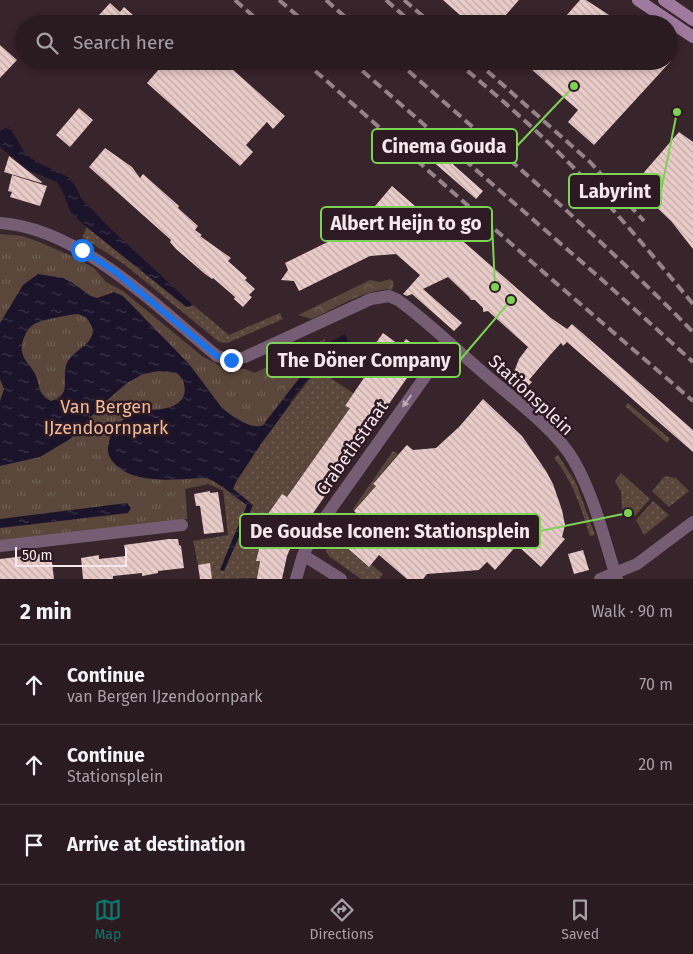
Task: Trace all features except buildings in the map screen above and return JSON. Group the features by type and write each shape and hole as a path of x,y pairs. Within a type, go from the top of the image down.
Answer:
{"main road":[{"path":"638,0 660,15"},
{"path":"664,0 693,20"},
{"path":"678,27 693,37"}],"street":[{"name":"Stationsplein","path":"0,223 33,229 82,250 117,273 217,356 231,360 244,357 371,299 389,296 398,300 550,432 573,460 590,495 607,543 616,576"},
{"name":"Crabethstraat","path":"296,579 303,555 322,522 448,343"},
{"path":"600,579 616,576 637,564 693,522"},
{"path":"0,546 182,525"},
{"path":"303,555 341,579"}],"green space":[{"path":"87,227 186,307 193,305 229,335 280,313 283,319 227,343 219,342 124,264 82,237"},
{"name":"Van Bergen IJzendoornpark","path":"0,234 22,236 37,241 94,268 106,282 123,291 202,356 224,368 245,369 255,373 292,403 231,494 208,484 185,489 187,518 0,541"},
{"path":"390,279 394,282 392,290 383,290 363,295 312,319 298,315 370,280 380,282"},
{"path":"325,339 323,355 301,376 263,425 246,377"},
{"path":"317,369 356,395 353,404 293,488 289,498 282,494 269,514 275,519 270,532 266,531 261,540 257,539 254,547 259,549 256,560 260,561 258,567 261,568 259,578 212,579 210,564 198,565 193,541 228,535 223,489 208,484 185,488 187,519 0,541 0,466 209,479 247,505 220,569 253,505 233,489 274,426"},
{"path":"628,403 670,439 667,443 625,406"},
{"path":"393,451 398,454 373,483 376,486 354,511 353,509"},
{"path":"558,455 576,483 595,535 590,536 571,485 554,458"},
{"path":"621,473 650,499 635,516 630,508 622,509 621,492 615,481"},
{"path":"665,476 676,478 689,491 669,507 652,491"},
{"path":"653,501 669,515 644,535 636,520"},
{"path":"347,517 351,520 336,538 368,567 371,564 383,574 379,579 361,579 330,557 326,552 326,547"}],"water":[{"path":"9,126 26,155 68,177 76,187 81,198 113,231 193,305 187,307 84,225 70,211 57,182 28,170 0,147 0,131"},
{"path":"38,274 63,278 97,298 114,292 123,296 189,364 222,408 236,418 254,426 263,425 301,376 323,355 324,345 345,334 348,342 318,367 290,401 291,403 236,482 233,489 253,505 224,571 220,570 247,505 209,479 160,480 132,475 117,466 108,452 112,433 126,417 139,412 159,410 173,406 182,400 185,386 177,373 159,371 143,374 127,383 105,402 70,439 40,457 0,466 0,401 4,389 0,379 0,323 23,285","holes":["78,314 89,321 93,330 92,336 69,360 65,372 64,391 62,395 51,401 43,395 34,372 24,358 22,352 23,339 27,331 36,323"]},
{"path":"127,503 131,508 128,513 0,528 0,519"}],"railway":[{"path":"235,0 252,15"},
{"path":"279,0 296,15"},
{"path":"326,0 343,15"},
{"path":"386,0 403,15"},
{"path":"404,0 422,15"},
{"path":"314,70 693,401"},
{"path":"361,70 599,277 693,362"},
{"path":"407,70 585,227 693,332"},
{"path":"467,70 530,125 572,166 649,251 693,304"},
{"path":"486,70 590,162 644,221"}],"place":[{"name":"Cinema Gouda","path":"574,86"},
{"name":"Labyrint","path":"677,112"},
{"name":"Albert Heijn to go","path":"495,287"},
{"name":"The Döner Company","path":"511,300"},
{"name":"De Goudse Iconen: Stationsplein","path":"628,513"}],"route":[{"path":"82,250 117,273 217,356 231,360"}]}
